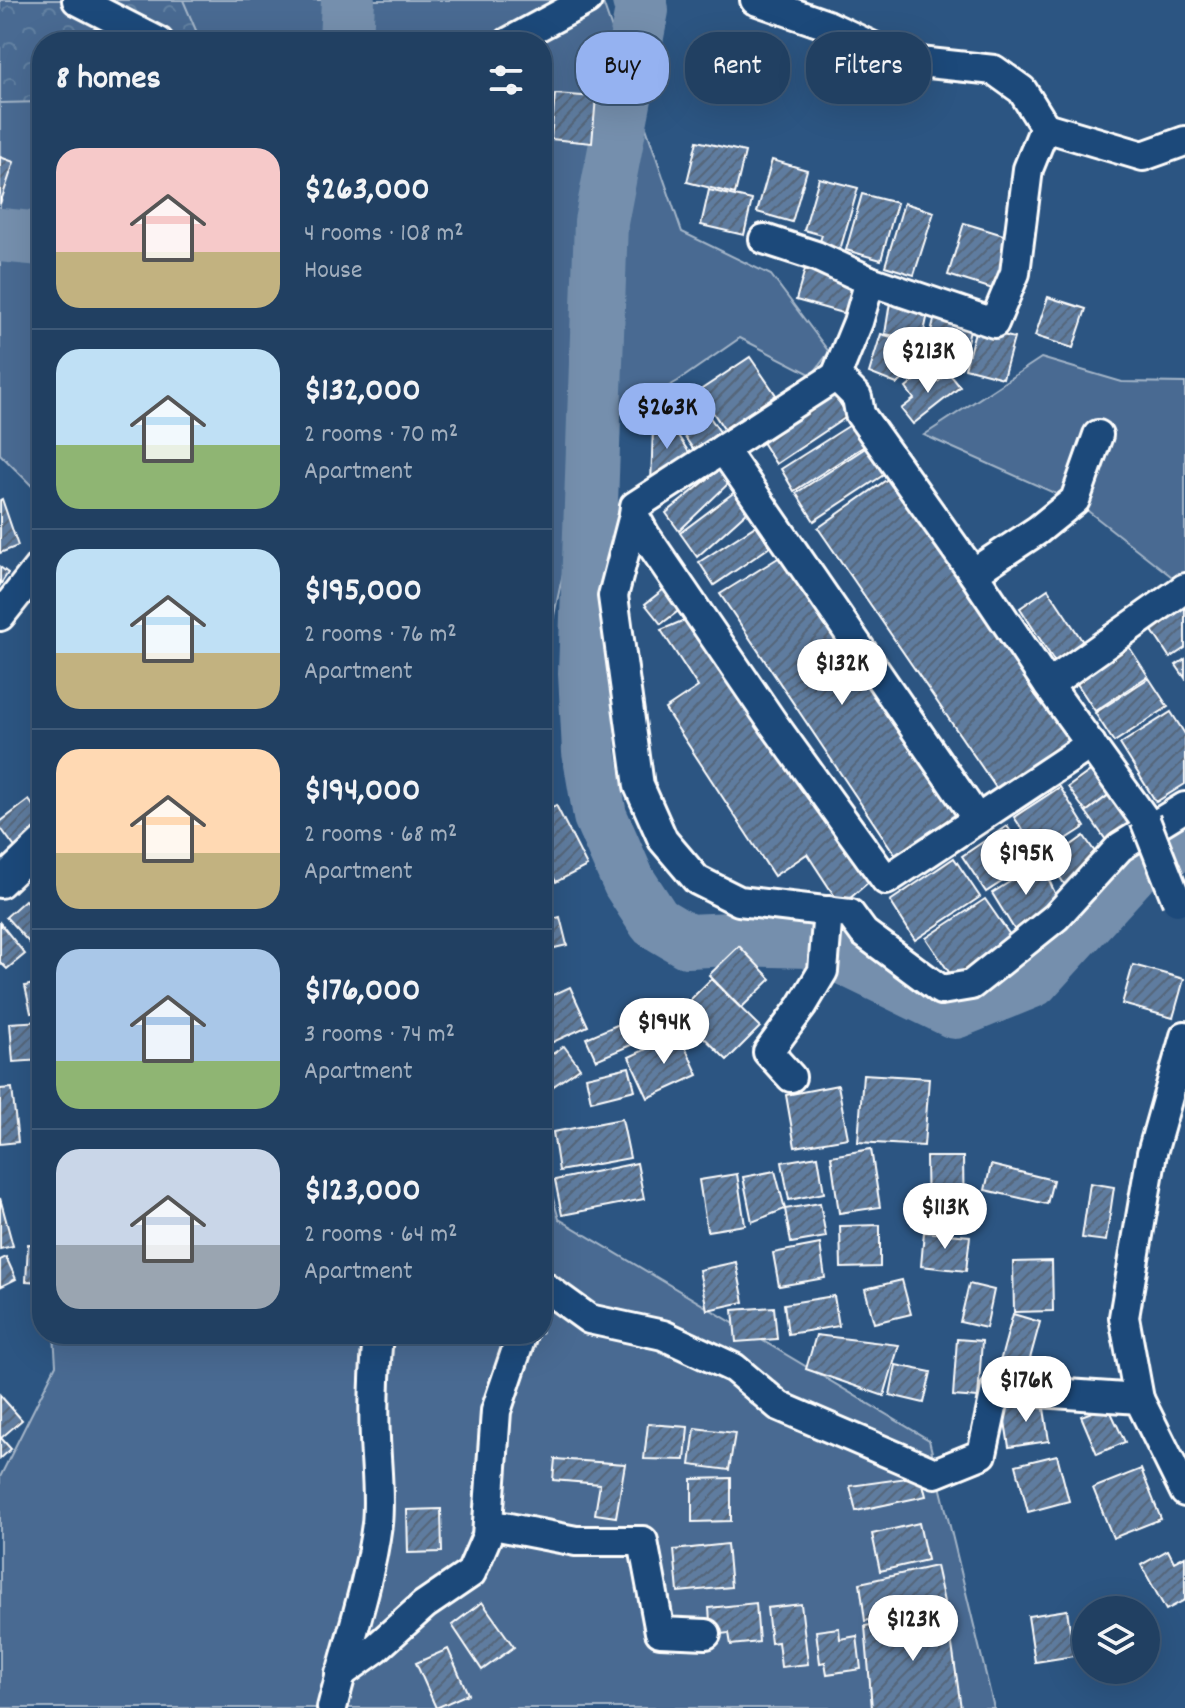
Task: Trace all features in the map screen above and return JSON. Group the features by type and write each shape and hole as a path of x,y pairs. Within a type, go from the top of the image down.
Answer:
{"street":[{"path":"77,0 139,32"},
{"path":"755,0 827,25 901,60 994,70 1022,90 1045,127 1143,156 1185,141"},
{"path":"527,32 584,1"},
{"path":"764,239 816,256 870,281 994,323 1015,273 1028,169 1045,127"},
{"path":"870,281 858,322 836,376 635,506 613,596 639,786 663,840 697,880 739,901 850,914 864,933 941,990 971,985 1056,917 1120,847 1185,807"},
{"path":"836,376 857,397 860,414 1145,820 1181,906"},
{"path":"973,573 1038,530 1075,500 1098,435"},
{"path":"723,449 977,819"},
{"path":"634,515 773,723 886,880 1091,744"},
{"path":"0,616 32,576"},
{"path":"1048,685 1185,588"},
{"path":"0,883 32,853"},
{"path":"791,1077 768,1052 823,971 828,911"},
{"path":"1185,1036 1152,1153 1124,1317 1139,1399 1185,1492"},
{"path":"552,1292 589,1319 663,1335 734,1368 779,1406 935,1473 982,1454 996,1389 1139,1399"},
{"path":"332,1708 367,1579 377,1525 377,1344"},
{"path":"340,1674 375,1649 424,1605 471,1573 487,1536 496,1411 519,1344"},
{"path":"488,1524 576,1541 643,1541 660,1632 706,1634"}],"green space":[{"path":"0,0 602,0 613,32 576,32 576,104 638,104 682,232 771,275 829,352 812,375 740,338 678,381 594,429 552,624 552,32 32,32 32,486 0,454"},
{"path":"0,0 183,0 197,32 32,32 32,102 0,103"},
{"path":"1041,358 1122,382 1185,383 1185,587 1079,504 924,435"},
{"path":"552,1195 559,1219 929,1440 994,1708 0,1708 0,1477 56,1365 55,1344 552,1344"}],"building":[{"path":"555,94 576,96 576,104 595,104 592,143 552,139"},
{"path":"697,141 745,152 735,194 687,182"},
{"path":"0,157 14,162 0,204"},
{"path":"772,160 807,170 792,222 757,212"},
{"path":"819,178 858,188 840,250 819,244 822,235 804,230"},
{"path":"709,190 752,200 744,235 701,225"},
{"path":"862,194 897,203 881,260 846,250"},
{"path":"904,203 934,212 914,275 885,266"},
{"path":"964,223 1013,238 996,290 948,275"},
{"path":"806,266 863,281 853,316 796,300"},
{"path":"1048,297 1086,309 1073,348 1035,336"},
{"path":"890,302 929,309 922,341 885,334"},
{"path":"936,312 972,321 961,368 924,359"},
{"path":"976,328 1014,338 1003,378 965,368"},
{"path":"881,334 923,346 919,368 897,384 869,373"},
{"path":"750,357 776,395 724,429 699,391"},
{"path":"926,372 935,384 949,373 960,387 913,424 901,409 914,399 906,388"},
{"path":"832,391 848,416 776,464 760,439"},
{"path":"696,397 722,435 696,453 670,416"},
{"path":"667,419 692,457 651,484 653,428"},
{"path":"855,422 869,443 794,491 781,469"},
{"path":"870,445 888,472 814,521 796,493"},
{"path":"720,469 730,482 679,531 666,513"},
{"path":"892,476 1076,743 1001,795 818,528"},
{"path":"736,491 749,510 697,557 680,533"},
{"path":"0,500 18,546 0,553"},
{"path":"757,525 770,547 714,585 699,562"},
{"path":"783,555 963,814 898,859 720,594"},
{"path":"0,567 8,573 0,585"},
{"path":"673,582 689,603 661,624 645,604"},
{"path":"1048,589 1085,645 1056,664 1020,608"},
{"path":"1185,606 1185,648 1170,658 1151,629"},
{"path":"689,618 871,880 841,906 807,854 774,876 665,709 698,687 661,630"},
{"path":"1126,642 1148,676 1095,711 1072,676"},
{"path":"1185,659 1185,678 1176,665"},
{"path":"1149,678 1168,707 1114,742 1095,713"},
{"path":"1171,712 1185,734 1185,784 1156,802 1120,744"},
{"path":"1093,769 1111,793 1086,812 1068,787"},
{"path":"1060,787 1085,827 1040,856 1014,817"},
{"path":"1109,795 1129,824 1106,840 1086,812"},
{"path":"29,800 32,804 32,844 19,853 0,827 0,822"},
{"path":"556,805 587,866 556,882 552,874 552,807"},
{"path":"1007,826 1032,862 986,892 962,856"},
{"path":"1084,836 1101,861 1065,885 1049,861"},
{"path":"954,858 980,897 915,940 890,901"},
{"path":"1041,862 1058,900 1016,932 992,893"},
{"path":"985,899 1012,938 953,978 926,938"},
{"path":"25,900 32,908 32,946 6,917"},
{"path":"560,917 567,945 552,949 552,919"},
{"path":"0,923 25,954 7,969 0,962"},
{"path":"739,946 771,979 741,1008 709,975"},
{"path":"1133,965 1184,979 1173,1018 1122,1004"},
{"path":"711,979 760,1027 727,1060 678,1012"},
{"path":"32,984 32,1013 31,1013 25,986"},
{"path":"570,987 588,1026 552,1042 552,995"},
{"path":"650,1011 659,1033 596,1060 586,1038"},
{"path":"32,1022 32,1061 13,1062 10,1023"},
{"path":"679,1034 698,1075 648,1098 629,1057"},
{"path":"564,1046 580,1068 552,1087 552,1054"},
{"path":"629,1067 635,1090 591,1101 586,1077"},
{"path":"863,1074 929,1078 924,1146 858,1142"},
{"path":"838,1085 848,1138 795,1147 786,1095"},
{"path":"12,1088 18,1142 0,1144 0,1089"},
{"path":"622,1119 630,1158 559,1171 553,1132"},
{"path":"871,1149 880,1207 839,1213 831,1156"},
{"path":"818,1156 824,1193 789,1200 782,1162"},
{"path":"926,1157 963,1157 964,1222 927,1222"},
{"path":"637,1163 644,1199 562,1215 555,1180"},
{"path":"991,1165 1053,1180 1047,1204 985,1190"},
{"path":"775,1171 785,1209 752,1222 743,1177"},
{"path":"737,1174 745,1225 707,1231 699,1180"},
{"path":"1090,1183 1114,1187 1106,1241 1082,1238"},
{"path":"0,1198 13,1246 0,1249"},
{"path":"820,1203 826,1237 791,1243 785,1209"},
{"path":"880,1225 880,1267 841,1268 840,1226"},
{"path":"924,1232 970,1236 966,1271 921,1266"},
{"path":"28,1244 32,1244 32,1281 26,1281"},
{"path":"820,1244 825,1278 779,1286 773,1253"},
{"path":"6,1257 16,1279 0,1287 0,1260"},
{"path":"1052,1261 1053,1311 1014,1312 1013,1262"},
{"path":"736,1262 744,1302 707,1310 699,1270"},
{"path":"902,1280 911,1314 874,1323 865,1289"},
{"path":"969,1284 994,1290 986,1328 960,1322"},
{"path":"834,1296 839,1326 788,1334 784,1304"},
{"path":"774,1307 777,1339 736,1342 733,1310"},
{"path":"1013,1314 1040,1322 1025,1377 998,1369"},
{"path":"816,1335 899,1345 884,1396 806,1369"},
{"path":"957,1339 982,1341 978,1398 953,1396"},
{"path":"896,1365 931,1372 924,1403 890,1395"},
{"path":"0,1395 22,1420 1,1438 11,1449 0,1459"},
{"path":"1043,1402 1049,1441 1009,1447 1003,1408"},
{"path":"1108,1406 1125,1442 1097,1454 1081,1416"},
{"path":"648,1424 688,1427 685,1460 644,1459"},
{"path":"695,1428 735,1433 729,1470 690,1465"},
{"path":"1057,1455 1069,1501 1028,1512 1016,1465"},
{"path":"555,1459 625,1464 616,1517 595,1514 600,1484 553,1480"},
{"path":"1141,1469 1161,1519 1113,1538 1093,1488"},
{"path":"921,1476 926,1496 856,1511 850,1486"},
{"path":"731,1478 731,1521 692,1522 692,1479"},
{"path":"441,1509 442,1552 408,1553 407,1510"},
{"path":"919,1523 927,1560 880,1571 872,1534"},
{"path":"727,1544 731,1587 678,1592 674,1550"},
{"path":"1168,1550 1174,1562 1185,1556 1185,1600 1166,1610 1141,1565"},
{"path":"936,1566 944,1602 865,1621 860,1583"},
{"path":"482,1602 514,1647 482,1670 452,1625"},
{"path":"756,1603 759,1642 731,1645 729,1633 711,1635 709,1608"},
{"path":"801,1604 808,1664 781,1667 778,1642 771,1643 767,1608"},
{"path":"947,1610 961,1708 872,1708 865,1626"},
{"path":"1067,1610 1072,1656 1035,1662 1028,1616"},
{"path":"839,1628 840,1639 857,1636 861,1669 827,1674 825,1662 820,1663 816,1631"},
{"path":"448,1649 468,1694 436,1708 416,1663"}],"waterway":[{"path":"346,32 348,0"},
{"path":"639,0 642,10 601,222 585,673 589,752 600,816 629,882 655,922 687,941 809,941 955,1012 1032,981 1134,869 1185,840"},
{"path":"0,235 32,238"}]}
